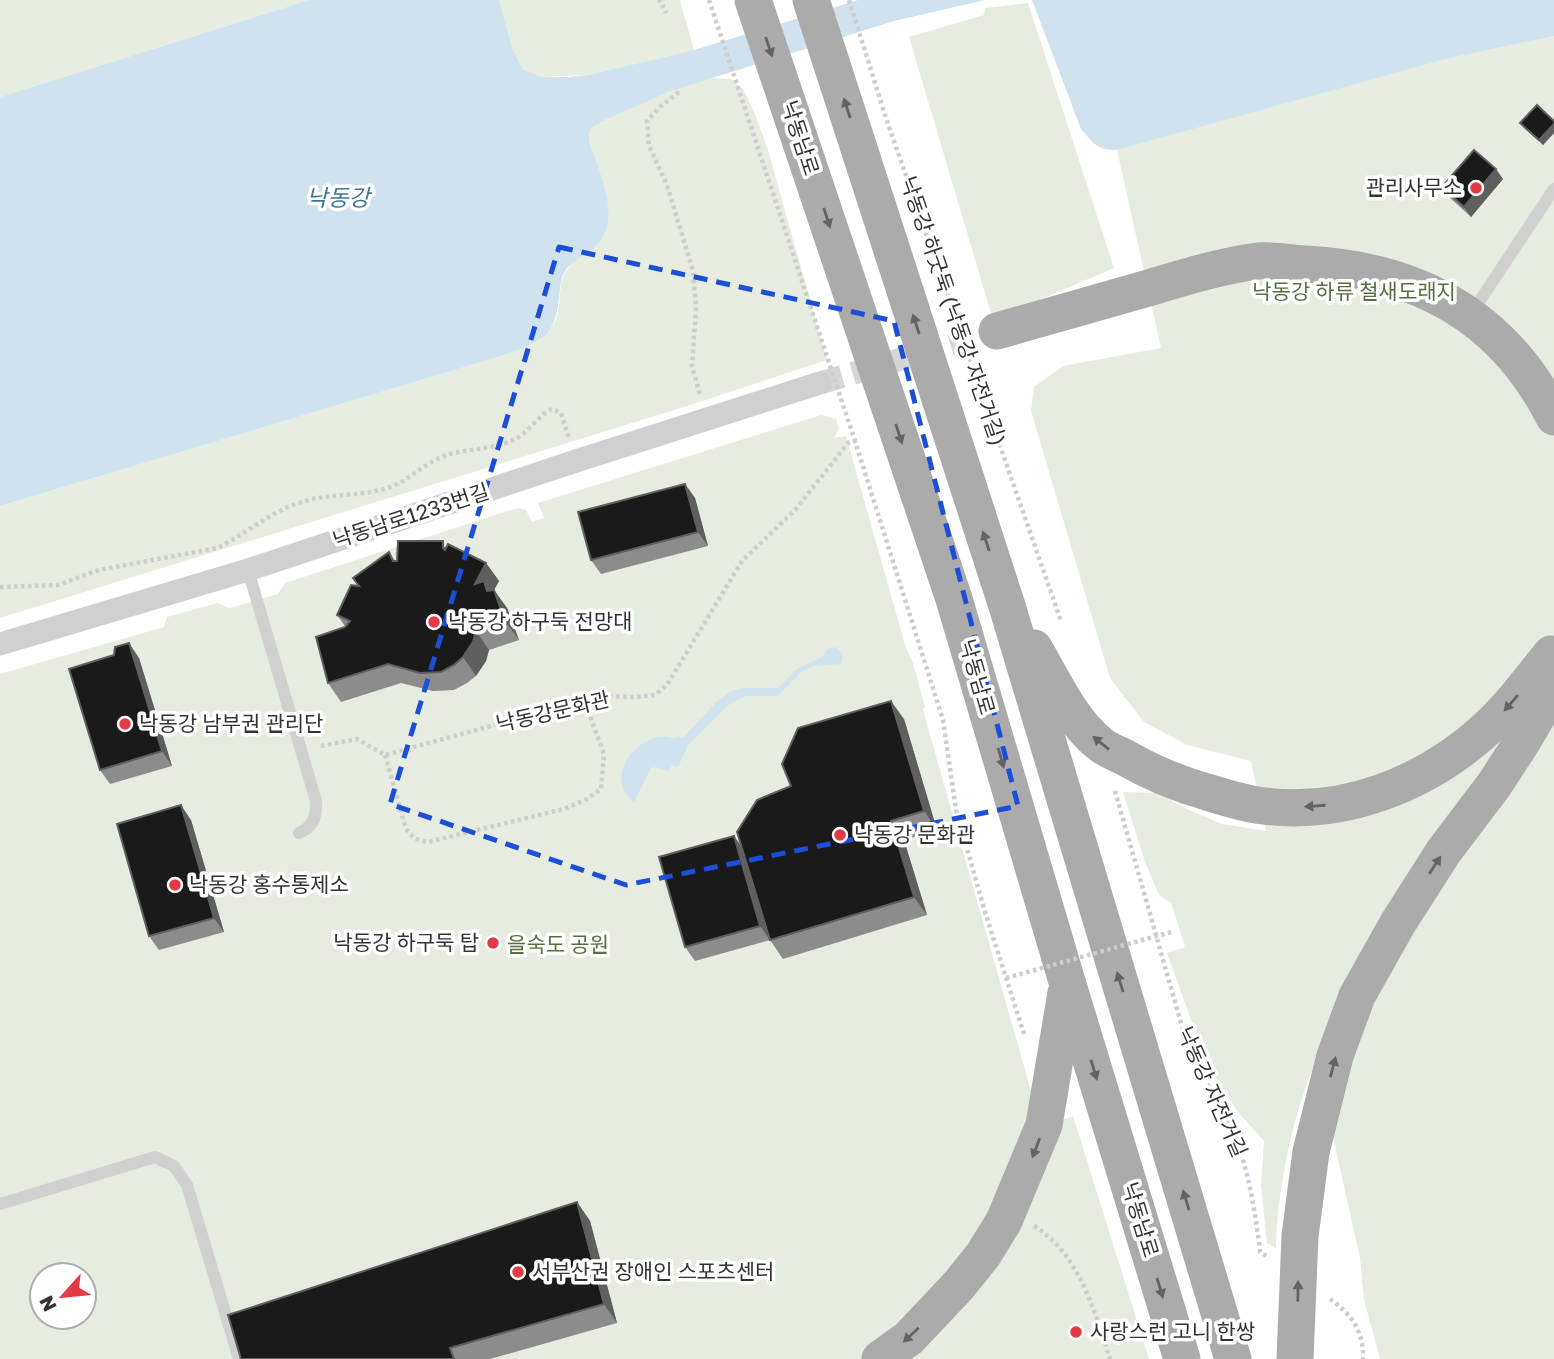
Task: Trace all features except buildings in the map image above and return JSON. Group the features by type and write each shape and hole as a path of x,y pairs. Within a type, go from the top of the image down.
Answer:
{"main road":[{"path":"811,0 1007,606 1233,1359"},
{"name":"낙동남로","path":"755,5 954,599 1182,1359"},
{"path":"997,331 1212,270 1260,261 1339,265 1367,271 1423,290 1471,315 1512,353 1554,417"},
{"path":"1007,606 1077,719 1101,745 1170,781 1237,801 1265,806 1297,807 1350,802 1411,782 1442,764 1485,731 1554,650"},
{"path":"1295,1359 1300,1236 1311,1152 1335,1056 1357,996 1398,922 1444,851 1494,785 1541,710 1554,669"},
{"path":"880,1359 909,1338 959,1285 983,1255 1008,1211 1044,1125 1068,985"}],"street":[{"name":"낙동남로1233번길","path":"0,644 248,570 820,383"}],"lane":[{"path":"1471,315 1554,189"},
{"path":"248,570 316,801 317,814 306,830 299,833"},
{"path":"0,1204 155,1157 174,1166 187,1185 239,1359"}],"path":[{"path":"658,0 666,13"},
{"path":"709,0 910,610 943,720 956,810 1025,1038"},
{"name":"낙동강 하굿둑 (낙동강 자전거길)","path":"849,0 886,118 1061,621"},
{"path":"679,92 647,121 649,146 667,185 694,271 696,307 692,366 707,419"},
{"path":"0,587 58,585 99,570 217,548 301,502 386,488 406,480 428,462 517,439 552,409 561,412 576,461"},
{"name":"낙동강문화관","path":"385,755 600,696 655,695 667,685 742,561 796,509 848,443 855,440"},
{"path":"301,750 357,739 385,755 406,829 415,839 428,842 564,809 587,799 601,789 604,754 584,700"},
{"name":"낙동강 자전거길","path":"1113,784 1189,1051 1230,1125 1246,1170 1260,1252 1345,1310 1354,1320 1363,1359"},
{"path":"1006,978 1171,932"},
{"path":"1008,1211 1045,1233 1063,1249 1083,1284 1110,1359"}],"highlighted area":[{"path":"559,247 894,321 1018,806 626,885 390,804"}],"green space":[{"path":"0,0 309,0 0,97"},
{"path":"499,0 680,0 694,50 588,75 541,77 523,69 513,50"},
{"path":"1028,3 1114,268 993,320 909,37 984,15 985,8"},
{"name":"낙동강 하류 철새도래지","path":"1554,36 1554,1359 1380,1359 1364,1300 1360,1258 1316,1061 1300,1104 1288,1152 1279,1202 1276,1248 1267,1243 1261,1185 1264,1141 1238,1112 1207,1064 1167,953 1185,947 1171,903 1159,895 1145,862 1123,792 1158,793 1222,824 1266,831 1251,761 1187,745 1144,722 1110,678 1031,411 1034,387 1063,366 1161,348 1117,150 1449,57"},
{"path":"707,78 731,79 743,89 755,114 768,150 827,360 684,407 0,618 0,506 508,354 542,336 553,326 564,275 574,262 606,197 589,141 590,130 610,116"},
{"name":"을숙도 공원","path":"821,415 836,419 839,429 834,438 846,436 906,648 913,663 925,707 923,710 1050,1158 1062,1120 1073,1116 1149,1359 0,1359 0,674 164,627 167,617 217,603 230,608 278,594 285,583 517,508 526,510 532,522 544,518 538,503"}],"water":[{"name":"낙동강","path":"309,0 499,0 513,50 523,69 541,77 568,77 588,75 694,50 858,0 985,0 894,21 668,92 591,128 589,141 606,194 608,222 597,245 564,273 554,322 538,341 508,354 0,506 0,97"},
{"path":"1032,0 1554,0 1554,36 1449,58 1110,150 1096,145 1081,129"},
{"path":"836,647 843,654 841,664 814,666 801,672 778,696 747,696 736,700 688,745 678,767 672,765 669,771 651,768 634,802 624,791 621,779 624,767 630,755 640,746 651,739 683,738 716,702 732,691 742,688 778,688 797,669 822,657 828,649"}],"tunnel":[{"path":"820,383 997,331"}],"place":[{"name":"관리사무소","path":"1476,188"},
{"name":"낙동강 하구둑 전망대","path":"434,622"},
{"name":"낙동강 남부권 관리단","path":"125,724"},
{"name":"낙동강 문화관","path":"840,835"},
{"name":"낙동강 홍수통제소","path":"175,885"},
{"name":"낙동강 하구둑 탑","path":"493,943"},
{"name":"서부산권 장애인 스포츠센터","path":"518,1272"},
{"name":"사랑스런 고니 한쌍","path":"1076,1332"}]}
